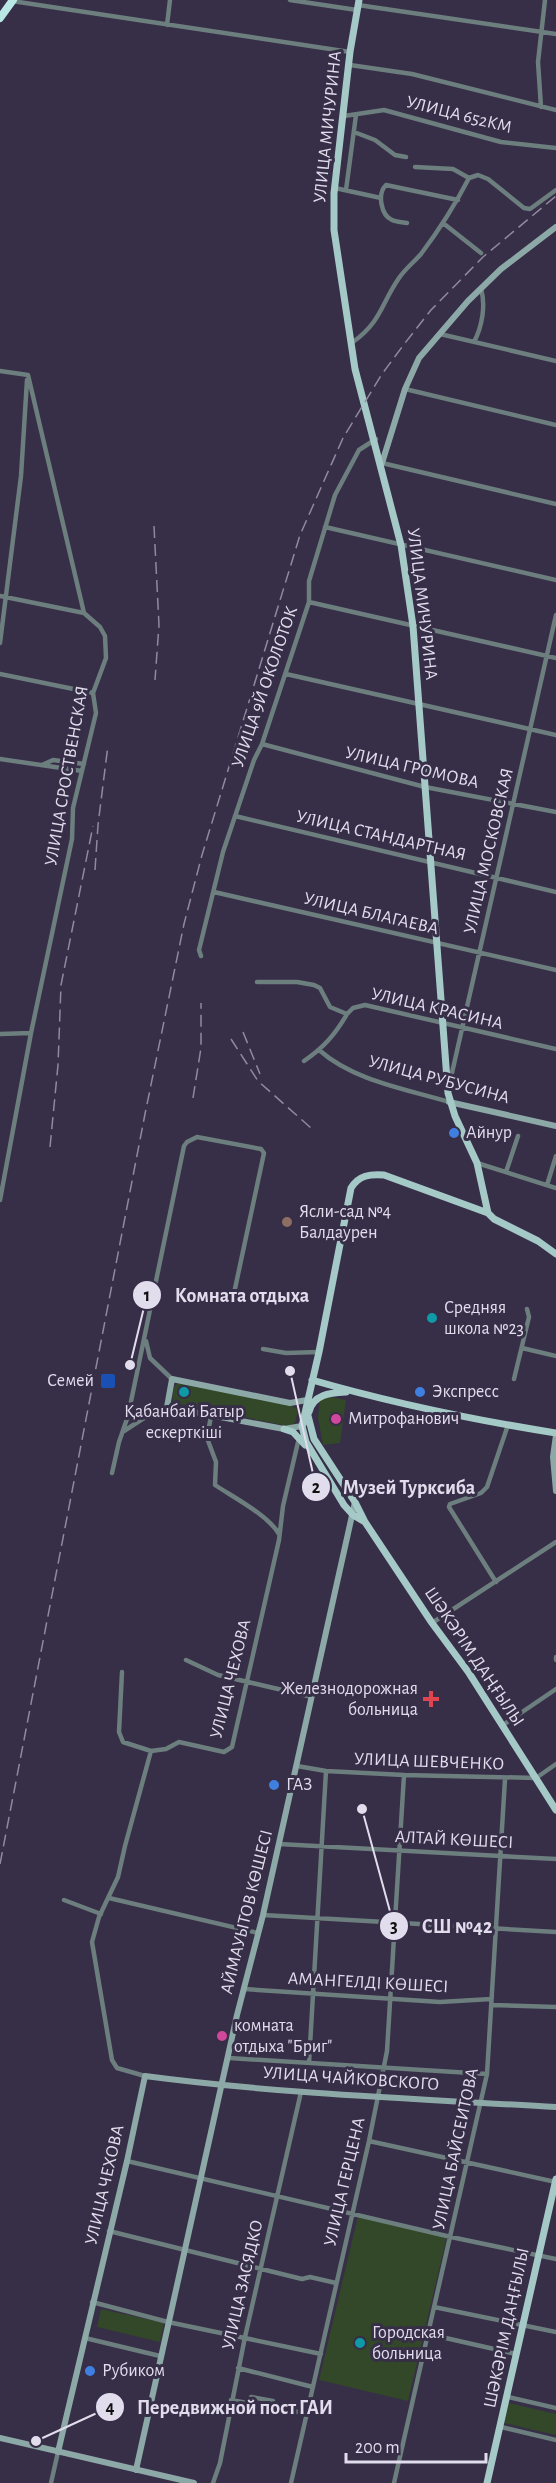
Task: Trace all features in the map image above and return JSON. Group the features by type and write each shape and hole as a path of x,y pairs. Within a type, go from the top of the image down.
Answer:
{"highway":[{"path":"1,15 12,1"}],"main road":[{"name":"УЛИЦА МИЧУРИНА","path":"358,5 350,52 335,188 335,236 356,369 363,403 382,462 401,544 413,626 441,1022 449,1102 477,1163 488,1213"},
{"name":"УЛИЦА ЧЕХОВА","path":"302,1426 307,1414 307,1400 319,1352 351,1188 356,1181 372,1174 384,1175 488,1213"},
{"path":"488,1213 494,1219 538,1241 556,1254"},
{"path":"312,1380 352,1391 556,1434"},
{"path":"307,1414 315,1399 327,1394 352,1391"},
{"name":"ШӘКӘРІМ ДАҢҒЫЛЫ","path":"307,1414 314,1439 355,1502 365,1522 432,1623 469,1673 556,1810"},
{"name":"ШӘКӘРІМ ДАҢҒЫЛЫ","path":"302,1426 306,1442 344,1505 353,1515 365,1522"},
{"path":"284,1429 293,1432 312,1451"},
{"name":"ШӘКӘРІМ ДАҢҒЫЛЫ","path":"487,2483 556,2181"}],"street":[{"path":"167,25 170,0"},
{"path":"290,0 358,5 556,34"},
{"path":"541,107 538,62 545,0"},
{"path":"12,1 350,52"},
{"path":"350,65 412,74 556,110"},
{"name":"УЛИЦА 652КМ","path":"344,116 384,110 501,142 556,148"},
{"path":"346,190 356,115"},
{"path":"354,132 375,140 395,155 406,157"},
{"path":"415,166 453,169 469,178"},
{"path":"353,342 367,332 380,316 398,279 443,223 469,178 477,175 488,179 524,208 530,209 556,190"},
{"path":"407,223 392,220 387,216 381,198 382,189 389,185 458,200"},
{"path":"335,188 381,198"},
{"path":"443,223 481,253"},
{"path":"556,226 510,262 481,289 419,358 405,389 382,462 556,504"},
{"path":"474,342 480,331 482,318 481,289"},
{"path":"440,334 556,361"},
{"path":"0,371 28,375 21,476 3,596 0,643"},
{"name":"УЛИЦА СРОСТВЕНСКАЯ","path":"0,1200 31,1033 72,839 73,808 96,713 93,693 106,658 105,636 100,627 84,612 28,375"},
{"path":"405,389 556,425"},
{"name":"УЛИЦА 9Й ОКОЛОТОК","path":"201,956 199,950 223,852 309,602 309,581 335,495 359,450 376,439"},
{"path":"325,527 556,580"},
{"path":"3,596 84,612"},
{"path":"309,602 556,658"},
{"name":"УЛИЦА МОСКОВСКАЯ","path":"448,1093 556,615"},
{"path":"0,674 93,693"},
{"path":"286,674 556,735"},
{"name":"УЛИЦА ГРОМОВА","path":"262,744 425,787 556,812"},
{"path":"0,759 82,771"},
{"path":"42,765 53,760 84,764"},
{"name":"УЛИЦА СТАНДАРТНАЯ","path":"235,816 556,892"},
{"name":"УЛИЦА БЛАГАЕВА","path":"214,892 556,970"},
{"name":"УЛИЦА КРАСИНА","path":"257,982 297,982 320,988 330,1007 347,1014 353,1008 365,1005 556,1049"},
{"path":"304,1061 334,1036 347,1014"},
{"path":"0,1034 31,1033"},
{"name":"УЛИЦА РУБУСИНА","path":"319,1050 333,1062 350,1071 449,1102 556,1126"},
{"path":"506,1172 518,1136"},
{"path":"112,1473 122,1433 129,1416 184,1146 197,1137 261,1149 264,1153 233,1298"},
{"path":"547,1185 556,1156"},
{"path":"477,1163 556,1188"},
{"path":"514,1379 530,1317 527,1309"},
{"path":"145,1336 150,1358 172,1379 290,1403 307,1414"},
{"path":"522,1348 556,1356"},
{"path":"263,1349 286,1353 319,1352"},
{"path":"167,1407 172,1379"},
{"path":"290,1403 307,1400"},
{"path":"122,1433 144,1418 167,1407 284,1429 302,1426"},
{"path":"211,1416 207,1438 216,1462 215,1485 262,1517 277,1530 279,1535"},
{"path":"496,1582 449,1507 450,1504 481,1493 487,1487 507,1425"},
{"name":"УЛИЦА ЧЕХОВА","path":"151,1751 166,1749 179,1742 224,1752 232,1747 302,1426"},
{"path":"556,1434 553,1457 556,1491"},
{"name":"АЙМАУЫТОВ КӨШЕСІ","path":"136,2470 355,1502"},
{"path":"432,1623 556,1542"},
{"path":"186,1660 218,1676 312,1697"},
{"path":"122,1672 119,1737 123,1742 151,1751 124,1846 118,1877 101,1914 92,1942 112,2061 117,2067 145,2076"},
{"path":"502,1725 556,1689"},
{"path":"536,1778 556,1764"},
{"name":"УЛИЦА ШЕВЧЕНКО","path":"297,1766 326,1771 404,1775 536,1778"},
{"path":"309,2063 326,1771"},
{"name":"УЛИЦА ГЕРЦЕНА","path":"291,2483 384,2067 404,1775"},
{"name":"УЛИЦА БАЙСЕИТОВА","path":"394,2483 487,2074 505,1779"},
{"name":"АЛТАЙ КӨШЕСІ","path":"279,1844 556,1860"},
{"path":"109,1898 258,1933"},
{"path":"64,1900 101,1914"},
{"path":"263,1915 556,1932"},
{"name":"АМАНГЕЛДІ КӨШЕСІ","path":"244,1989 556,2007"},
{"path":"229,2058 487,2074"},
{"name":"УЛИЦА ЧЕХОВА","path":"51,2483 145,2076"},
{"name":"УЛИЦА ЧАЙКОВСКОГО","path":"145,2076 222,2086 301,2092 556,2107"},
{"name":"УЛИЦА ЗАСЯДКО","path":"213,2483 220,2463 231,2400 301,2092"},
{"path":"369,2141 556,2181"},
{"path":"127,2161 352,2215 556,2259"},
{"path":"109,2231 302,2279 310,2277 336,2283"},
{"path":"92,2302 168,2322 321,2354"},
{"path":"434,2307 556,2332"},
{"path":"428,2334 517,2354"},
{"path":"85,2338 160,2356"},
{"path":"238,2368 313,2387"},
{"path":"231,2400 247,2403 251,2397 273,2401 275,2407 307,2415"},
{"path":"508,2397 556,2408"},
{"path":"501,2427 556,2440"},
{"path":"0,2438 194,2483"}],"green space":[{"path":"181,1382 292,1406 298,1410 295,1423 288,1426 174,1403 172,1397 175,1385"},
{"path":"320,1395 346,1400 340,1443 323,1445 318,1418"},
{"path":"358,2216 447,2236 408,2401 319,2380"},
{"path":"101,2309 164,2323 160,2342 97,2327"},
{"path":"509,2403 556,2414 556,2435 504,2423"}],"railway":[{"path":"0,1864 184,924 202,855 300,535 343,438 382,374 405,343 431,310 483,257 556,196"},
{"path":"154,526 159,625 155,680"},
{"path":"95,870 108,745"},
{"path":"50,1147 58,1065 61,985 93,826"},
{"path":"193,1098 201,1048 201,1003"},
{"path":"243,1032 260,1074"},
{"path":"231,1039 258,1081 311,1128"}],"place":[{"name":"Айнур","path":"454,1133"},
{"name":"Ясли-сад №4 Балдаурен","path":"287,1222"},
{"name":"Средняя школа №23","path":"432,1318"},
{"name":"Комната отдыха","path":"130,1365"},
{"name":"Музей Турксиба","path":"290,1371"},
{"name":"Семей","path":"108,1381"},
{"name":"Қабанбай Батыр ескерткіші","path":"184,1392"},
{"name":"Экспресс","path":"420,1392"},
{"name":"Митрофанович","path":"336,1419"},
{"name":"Железнодорожная больница","path":"431,1699"},
{"name":"ГАЗ","path":"274,1785"},
{"name":"СШ №42","path":"362,1809"},
{"name":"комната отдыха \"Бриг\"","path":"222,2036"},
{"name":"Городская больница","path":"360,2343"},
{"name":"Рубиком","path":"90,2371"},
{"name":"Передвижной пост ГАИ","path":"36,2441"}]}
